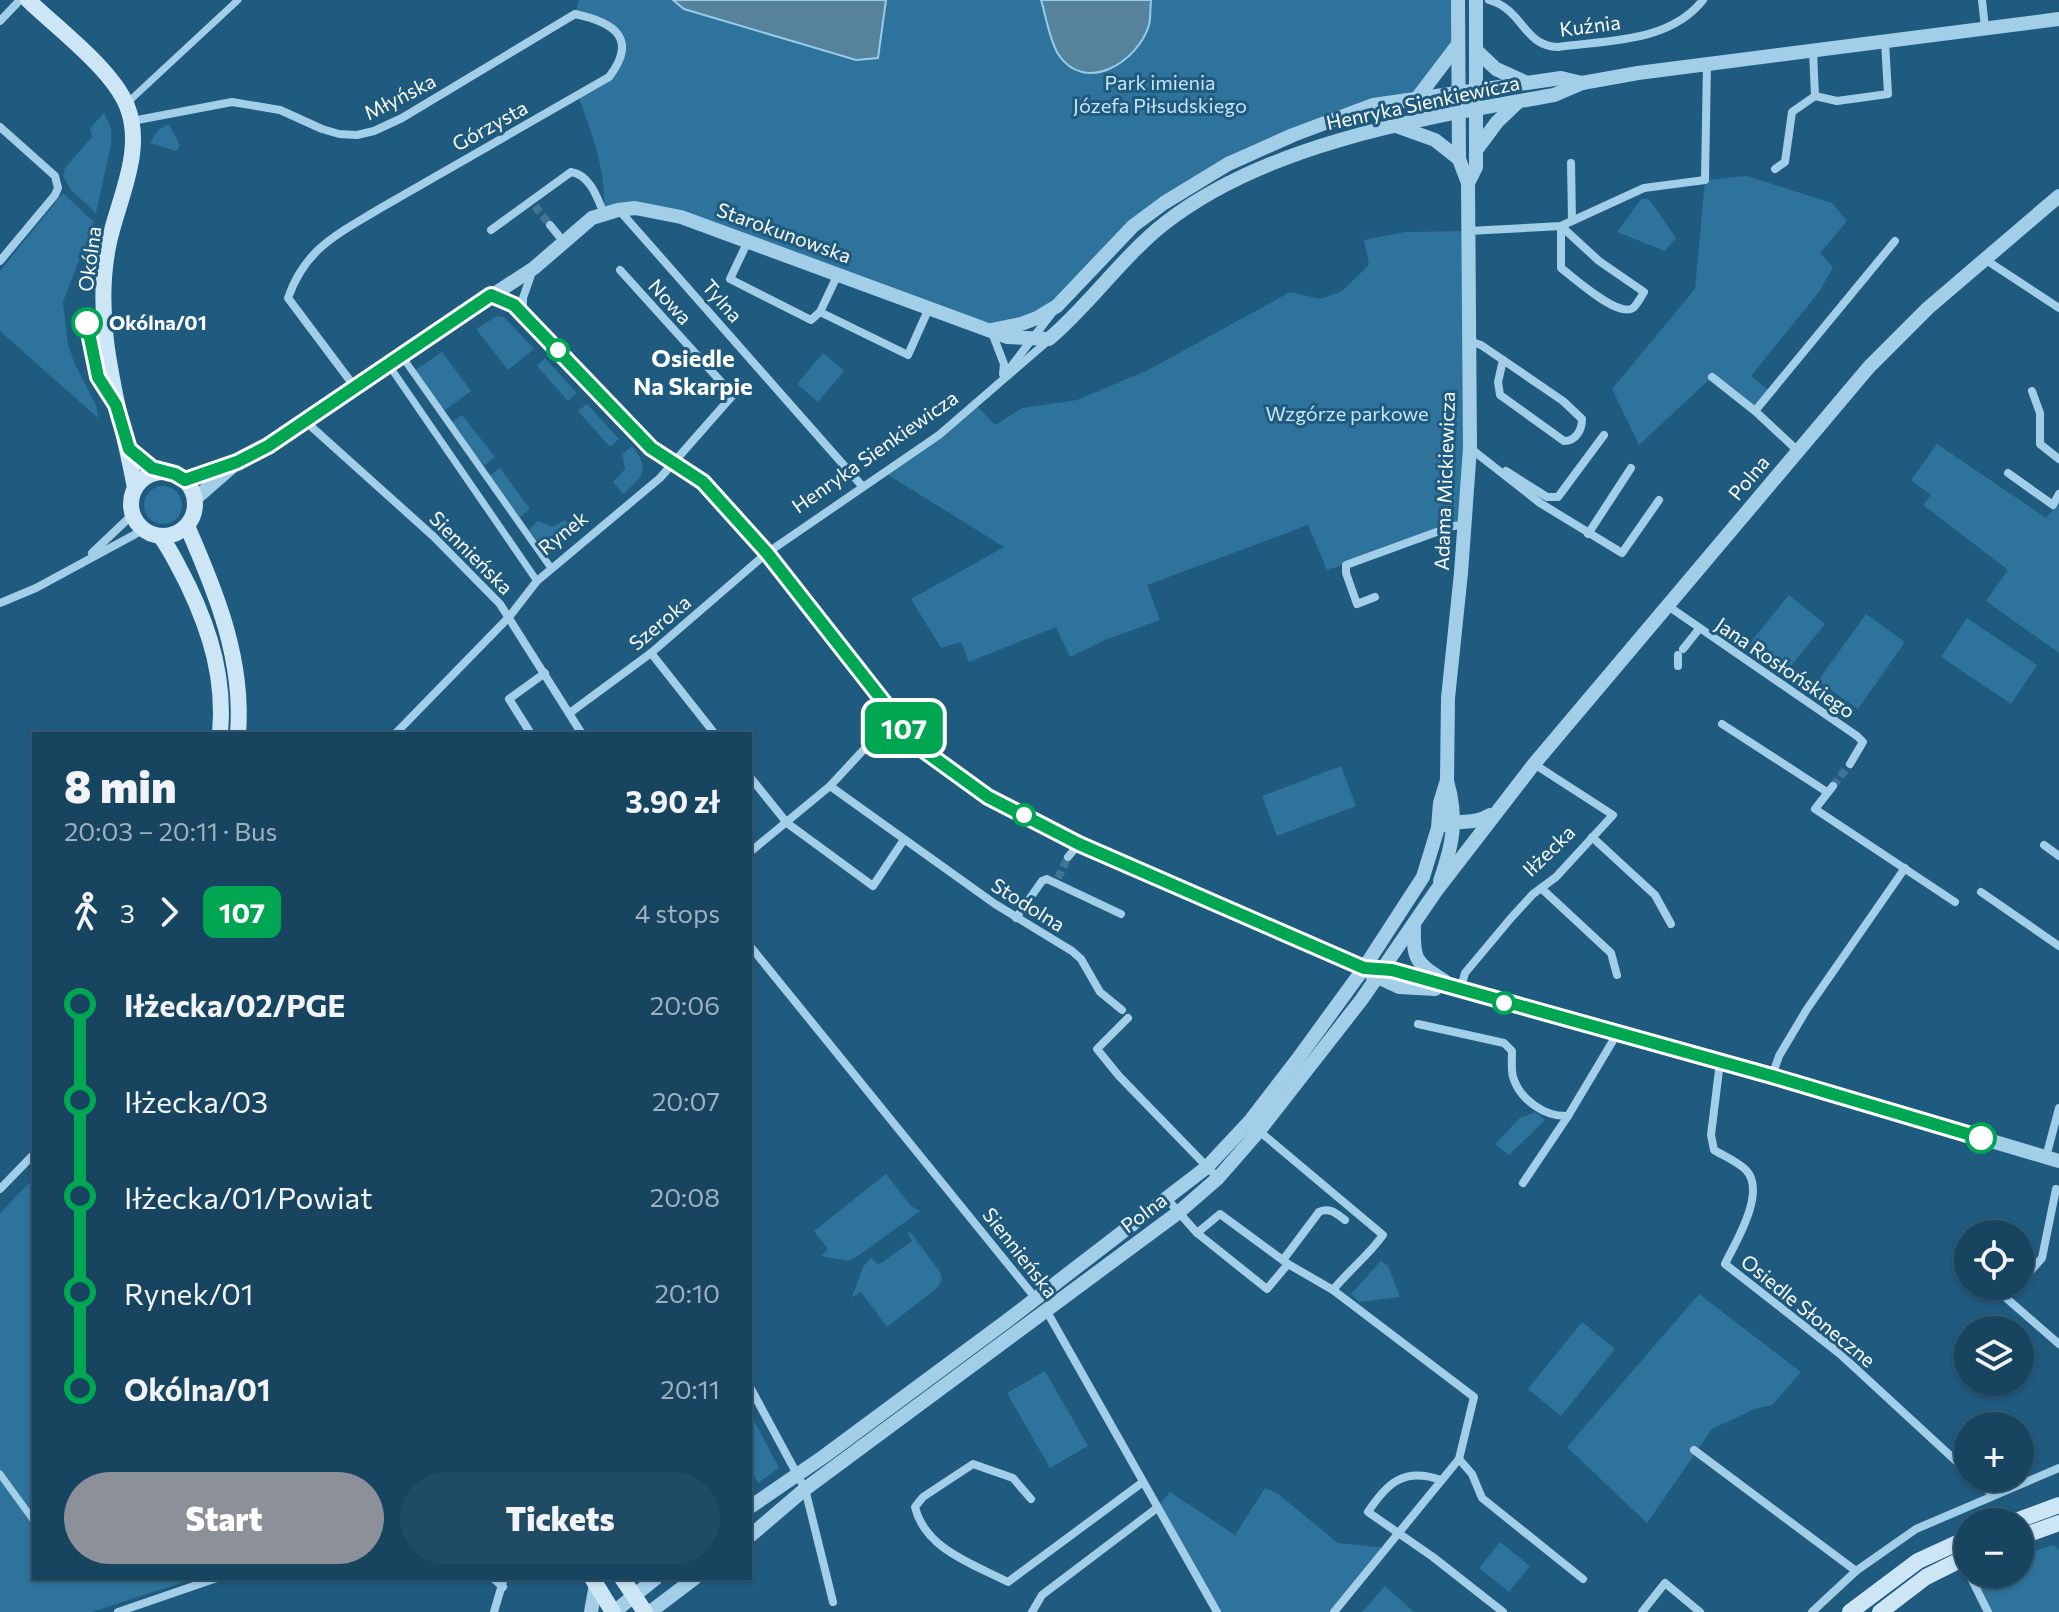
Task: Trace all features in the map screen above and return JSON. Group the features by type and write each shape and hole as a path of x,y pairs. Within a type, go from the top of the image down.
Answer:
{"main road":[{"name":"Okólna","path":"28,0 112,81 126,104 131,121 133,137 130,159 109,243 103,291 110,378 129,449 135,488"},
{"path":"129,449 152,468 185,480 195,499 193,518 187,526 175,534 161,537 143,530 132,515 132,497 135,488 151,474 162,472"},
{"path":"187,526 225,620 239,685 238,732"},
{"path":"161,537 177,563 212,640 220,687 220,732"},
{"path":"2034,1514 2059,1505"},
{"path":"2034,1532 2059,1523"},
{"path":"1850,1612 1918,1561 1954,1544"},
{"path":"1880,1612 1926,1577 1954,1569"},
{"path":"623,1580 648,1612"},
{"path":"594,1581 614,1612"}],"street":[{"path":"0,21 20,0"},
{"path":"126,104 238,0"},
{"name":"Adama Mickiewicza","path":"1364,968 1423,877 1438,828 1440,803 1447,780 1448,698 1470,448 1468,183 1459,159 1458,0"},
{"name":"Adama Mickiewicza","path":"1468,183 1476,167 1476,0"},
{"name":"Kuźnia","path":"1489,0 1514,13 1535,41 1546,47 1558,47 1664,30 1681,21 1703,0"},
{"path":"1982,0 1985,28"},
{"name":"Młyńska","path":"131,121 232,102 280,110 322,129 357,135 374,131 402,118 575,14"},
{"name":"Górzysta","path":"354,386 288,298 306,259 379,209 609,77 622,54 622,42 617,32 599,19 575,14"},
{"name":"Henryka Sienkiewicza","path":"767,553 939,435 1049,339 1133,251 1169,220 1229,184 1331,142 1396,125 1554,95 1582,83 1707,63 2059,19"},
{"path":"1775,169 1785,162 1792,112 1815,96 1837,101 1888,94 1885,41"},
{"path":"1418,97 1456,47"},
{"path":"1813,50 1815,96"},
{"path":"1477,51 1496,69 1527,83"},
{"path":"1468,231 1561,226 1644,188 1705,180 1707,63"},
{"name":"Henryka Sienkiewicza","path":"1003,379 1011,364 1057,306 1133,226 1191,185 1228,164 1373,105 1561,78 1582,83"},
{"path":"1476,150 1518,101"},
{"path":"1396,125 1435,140 1459,159"},
{"path":"0,127 55,176 58,188 0,261"},
{"path":"1571,163 1572,220"},
{"name":"Tylna","path":"491,230 533,203 565,174 577,173 863,487"},
{"name":"Polna","path":"752,1534 805,1489 1179,1212 1380,973 1436,891 1534,764 1798,451 1901,333 2059,196"},
{"name":"Starokunowska","path":"611,212 635,208 665,212 991,330"},
{"path":"185,480 237,462 268,446 534,268 592,218 611,212"},
{"path":"550,225 563,241"},
{"path":"1561,226 1599,261 1644,292 1634,308 1625,311 1614,307 1561,268 1561,226"},
{"path":"748,241 730,279 811,320 820,312 838,274"},
{"path":"1755,411 1895,241"},
{"path":"1986,260 2059,308"},
{"path":"523,314 527,283 534,268"},
{"name":"Nowa","path":"620,270 733,395 673,463"},
{"path":"491,295 503,298 523,314 651,448 703,482 767,553 919,747 988,797 1079,844 1380,973 1460,991 1772,1076 2052,1159 2059,1108"},
{"path":"991,330 1021,324 1057,306"},
{"path":"820,312 908,355 929,307"},
{"path":"991,330 1007,337 1049,339"},
{"path":"991,330 1004,364 1003,379"},
{"path":"1468,341 1481,345 1503,360 1563,401 1582,419 1582,427 1573,439 1564,441 1500,395 1498,382 1503,360"},
{"path":"395,360 551,568"},
{"name":"Rynek","path":"395,360 537,581 634,501 673,463"},
{"path":"1712,377 1798,451"},
{"path":"2032,391 2040,413 2040,444 2059,459"},
{"name":"Siennieńska","path":"305,421 433,536 509,617 581,732"},
{"path":"1497,468 1515,475 1547,497 1558,497 1604,435"},
{"path":"1470,448 1540,503 1622,553 1659,500"},
{"path":"195,499 237,462"},
{"path":"1588,534 1631,468"},
{"path":"2008,473 2053,505 2059,494"},
{"path":"84,560 132,515"},
{"path":"1375,597 1357,604 1346,565 1453,526 1465,525"},
{"path":"0,603 36,588 143,530"},
{"name":"Szeroka","path":"571,712 651,653 767,553"},
{"path":"397,732 509,617 537,581"},
{"name":"Jana Rosłońskiego","path":"1668,606 1857,736 1863,742 1850,764"},
{"path":"1678,666 1681,652 1699,629"},
{"path":"651,653 713,732"},
{"path":"530,732 509,699 545,673"},
{"path":"752,850 830,786 894,717"},
{"path":"1722,724 1830,789 1815,809 1955,902"},
{"name":"Iłżecka","path":"1460,991 1465,973 1511,918 1556,877 1613,815 1534,764"},
{"path":"752,779 787,823 873,886 903,841"},
{"name":"Adama Mickiewicza","path":"1436,891 1453,829 1454,805 1447,780"},
{"name":"Stodolna","path":"830,786 903,841 1081,959 1100,992 1125,1014 1097,1049 1212,1173"},
{"path":"1438,828 1453,829 1477,822 1497,811"},
{"path":"1453,829 1468,839 1477,837"},
{"path":"1592,837 1655,895 1671,924"},
{"path":"1068,857 1079,844"},
{"path":"2044,845 2059,856"},
{"path":"1772,1076 1779,1056 1807,1009 1905,868"},
{"path":"1016,918 1042,881 1051,879 1121,914"},
{"path":"1541,888 1611,953 1617,975"},
{"path":"1981,892 2059,946"},
{"path":"1414,924 1414,954 1419,962 1460,991"},
{"name":"Siennieńska","path":"752,948 1047,1312 1217,1612"},
{"name":"Polna","path":"752,1506 1008,1320 1167,1199 1212,1173 1259,1131 1364,968"},
{"path":"1418,1024 1504,1043 1512,1051 1512,1075 1517,1087 1544,1112 1553,1117 1568,1116"},
{"path":"1523,1183 1617,1034"},
{"name":"Osiedle Słoneczne","path":"1720,1062 1711,1135 1714,1150 1747,1171 1753,1183 1750,1214 1725,1264 1840,1354 1954,1459"},
{"path":"1259,1131 1383,1235 1359,1266 1348,1271 1333,1290"},
{"path":"0,1189 32,1156"},
{"path":"2034,1266 2042,1258 2057,1190 2043,1184"},
{"path":"1167,1199 1197,1233 1267,1289 1319,1212 1325,1209 1345,1220"},
{"path":"1197,1233 1220,1214 1286,1262 1333,1290 1474,1397 1459,1459 1334,1612"},
{"path":"2008,1300 2059,1344"},
{"path":"752,1391 805,1489 833,1602"},
{"path":"1694,1450 1856,1571"},
{"path":"1459,1459 1472,1474 1482,1498 1583,1579"},
{"path":"1031,1499 1013,1478 973,1464 923,1497 915,1507 918,1519 940,1547 1008,1582 1143,1482"},
{"path":"1812,1612 1856,1571 1916,1529 2059,1468"},
{"path":"0,1474 32,1518"},
{"path":"1441,1480 1428,1475 1398,1479 1387,1485 1368,1512 1503,1612"},
{"path":"1990,1492 1993,1495"},
{"path":"1367,1493 1378,1496"},
{"path":"1032,1612 1042,1595 1157,1508"},
{"path":"118,1612 211,1580"},
{"path":"614,1612 654,1580"},
{"path":"648,1612 692,1580"},
{"path":"591,1612 594,1581"},
{"path":"494,1612 504,1582"},
{"path":"1642,1612 1665,1583 1700,1612"},
{"path":"1977,1588 1988,1612"}],"green space":[{"name":"Park imienia Józefa Piłsudskiego","path":"579,0 1458,0 1456,47 1418,97 1343,115 1164,203 1057,306 991,330 681,217 604,214 601,168 578,96 609,77 622,54 617,32 575,14"},
{"path":"104,113 111,129 111,145 96,213 71,190 63,176 65,168 92,137 90,128"},
{"path":"169,124 180,146 176,151 150,143 158,130"},
{"path":"1747,176 1832,203 1847,221 1820,253 1833,267 1819,292 1751,376 1771,392 1755,411 1712,377 1639,445 1612,389 1695,289 1705,180"},
{"path":"63,193 94,222 63,302 68,345 96,405 98,418 0,331 0,271"},
{"path":"1641,199 1649,199 1676,238 1665,251 1617,232"},
{"name":"Wzgórze parkowe","path":"1468,231 1465,525 1327,570 1308,525 1147,585 1160,620 1105,640 1070,657 1056,627 969,662 961,642 941,648 911,599 1004,547 885,473 976,405 995,425 1022,408 1077,400 1148,370 1290,292 1321,299 1342,291 1369,265 1364,240 1405,232"},
{"path":"497,316 504,317 534,349 508,370 476,329"},
{"path":"442,352 471,391 444,411 414,371"},
{"path":"823,353 844,371 818,402 797,384"},
{"path":"545,358 577,393 568,401 537,366"},
{"path":"587,404 619,439 610,447 578,411"},
{"path":"462,415 495,457 484,466 451,423"},
{"path":"1937,444 2046,518 2059,502 2059,653 1986,601 2008,570 1923,505 1931,495 1911,480"},
{"path":"632,446 643,467 640,477 623,494 613,482 625,469 622,454"},
{"path":"500,468 530,509 520,517 489,476"},
{"path":"163,486 177,491 182,505 177,519 163,524 149,519 144,505 149,491"},
{"path":"565,520 574,530 546,553 529,530 538,521 552,527"},
{"path":"1789,595 1825,624 1785,673 1749,644"},
{"path":"1866,614 1905,642 1858,709 1818,681"},
{"path":"1967,618 2037,665 2011,704 1941,657"},
{"path":"1341,766 1356,806 1277,836 1262,796"},
{"path":"1536,1112 1545,1120 1509,1155 1495,1144 1520,1118"},
{"path":"886,1174 911,1206 920,1211 855,1258 848,1261 821,1256 828,1249 814,1231"},
{"path":"32,1180 32,1580 190,1580 92,1612 0,1612 0,1213"},
{"path":"907,1232 911,1233 940,1272 942,1280 937,1288 887,1327 861,1292 852,1297 863,1267 871,1258 878,1265 912,1241"},
{"path":"1381,1261 1388,1266 1400,1297 1359,1302 1351,1294"},
{"path":"1699,1294 1801,1372 1772,1405 1755,1409 1712,1429 1647,1523 1567,1447"},
{"path":"1582,1322 1615,1349 1561,1416 1528,1389"},
{"path":"1045,1371 1088,1446 1050,1468 1007,1393"},
{"path":"752,1417 779,1468 758,1483 752,1472"},
{"path":"1265,1488 1277,1493 1338,1543 1386,1548 1334,1612 1217,1612 1157,1508 1170,1492 1235,1535"},
{"path":"1500,1542 1530,1566 1509,1592 1479,1568"},
{"path":"2053,1545 2059,1550 2059,1612 1988,1612 1976,1588 2034,1588 2034,1551"},
{"path":"1385,1586 1414,1612 1362,1612"}],"shaded area":[{"path":"673,0 886,0 878,58 856,60 684,9"},
{"path":"1041,0 1151,0 1149,25 1134,51 1122,61 1096,73 1082,72 1069,66 1058,54"}],"tunnel":[{"path":"535,206 550,225"},
{"path":"1833,786 1850,764"},
{"path":"1058,878 1068,857"}],"bus line":[{"name":"107","path":"87,323 98,377 116,405 129,449 152,468 185,480 237,462 268,446 491,295 503,298 514,305 651,448 703,482 767,553 919,747 988,797 1079,844 1364,968 1392,970 1981,1138"}],"place":[{"name":"Okólna/01","path":"87,323"}],"district":[{"name":"Osiedle Na Skarpie","path":"693,373"}]}
